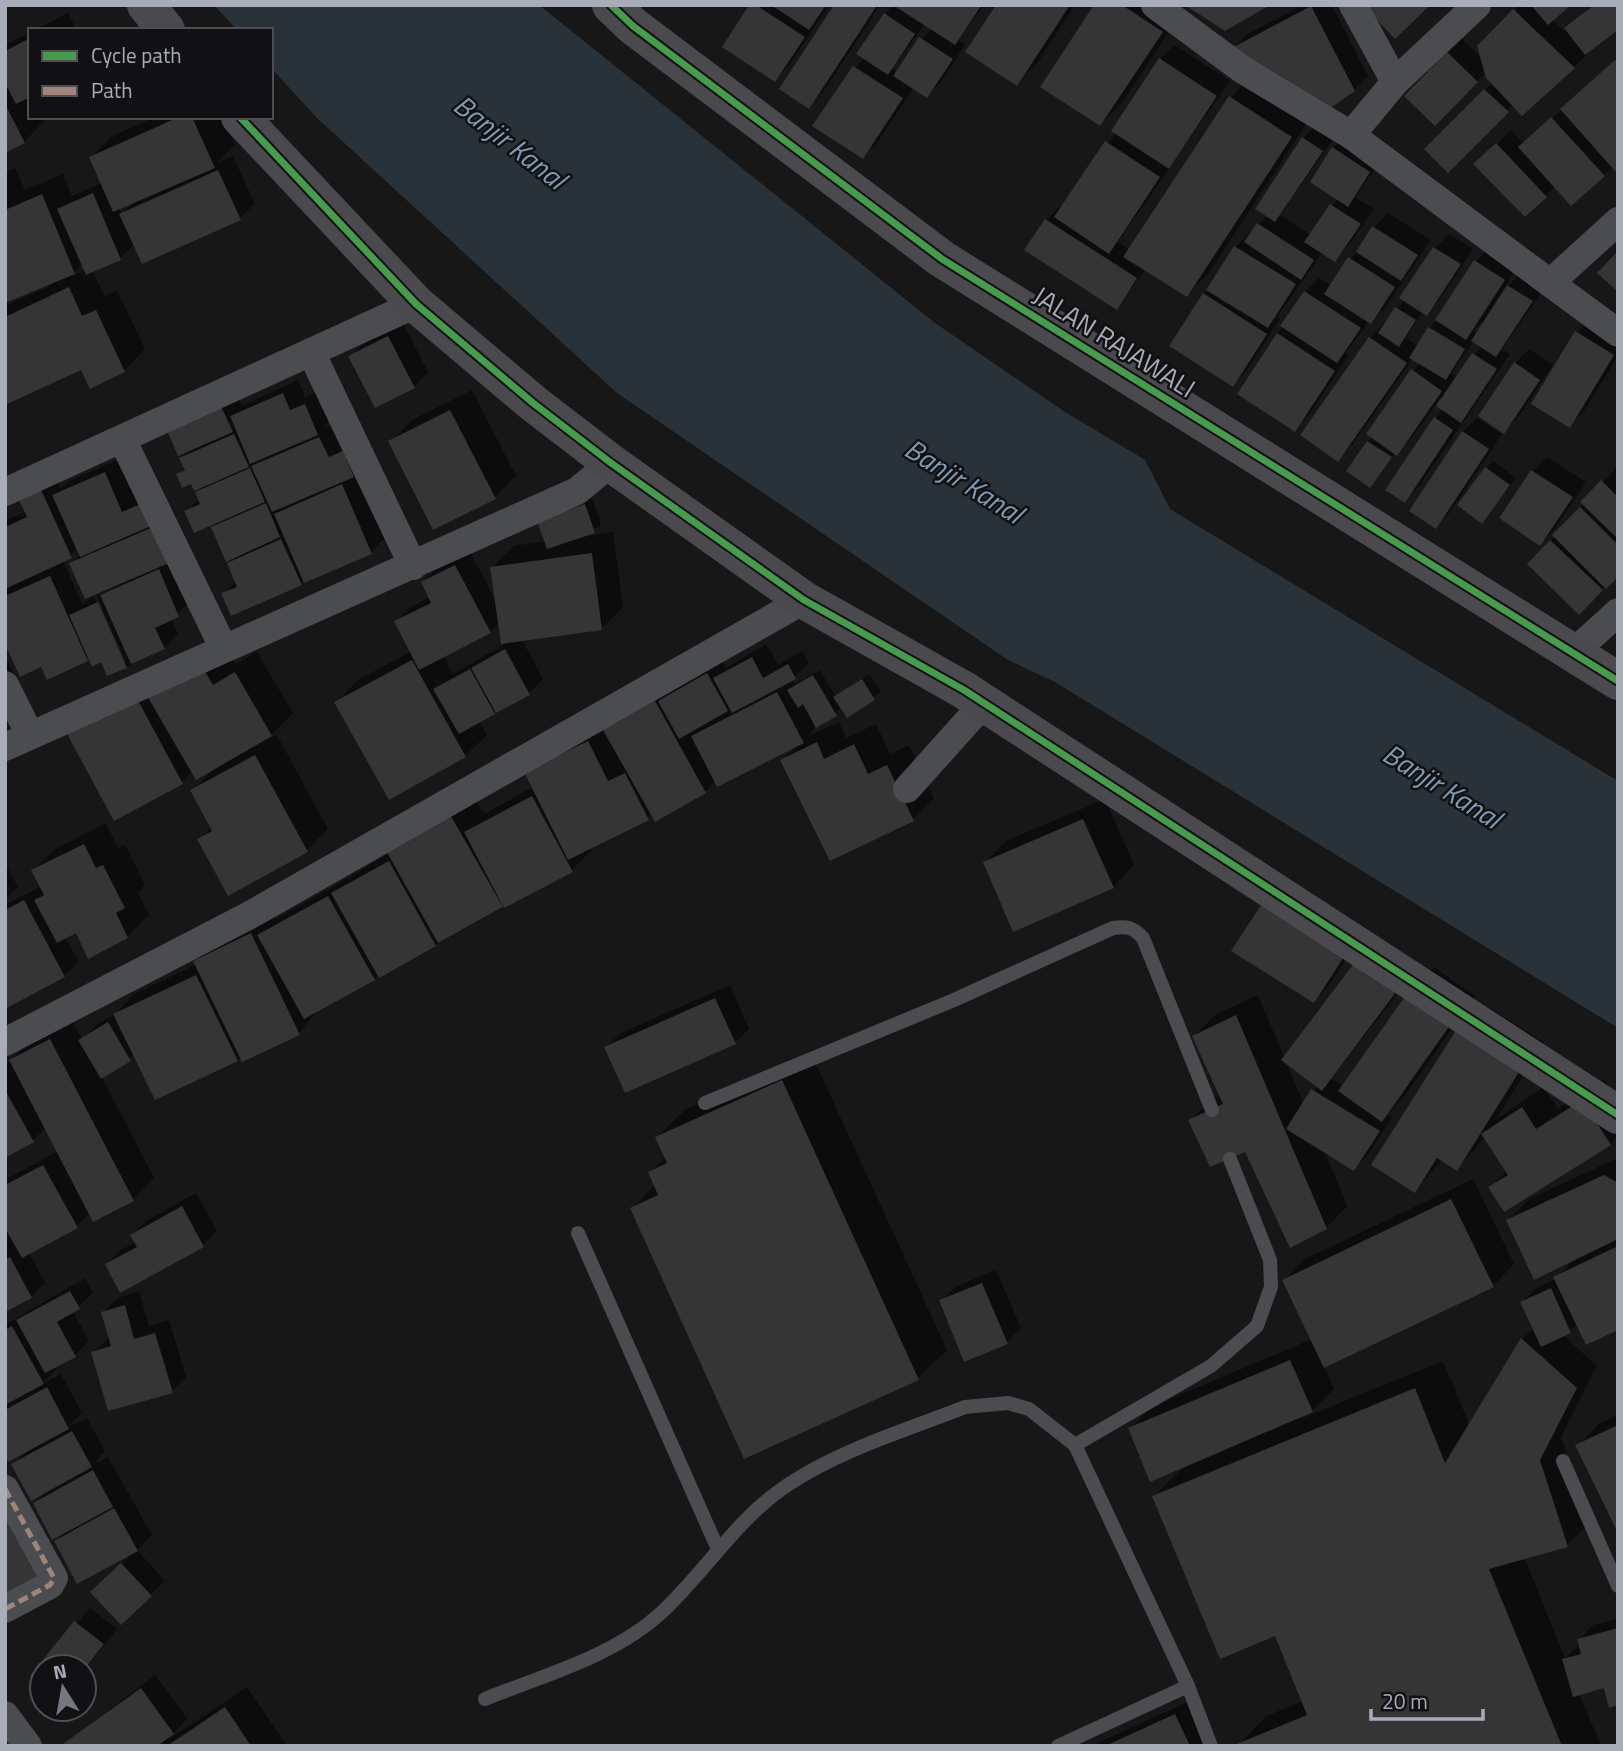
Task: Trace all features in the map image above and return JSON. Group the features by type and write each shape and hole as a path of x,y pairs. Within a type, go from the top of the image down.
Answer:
{"street":[{"path":"146,5 164,28"},
{"name":"JALAN RAJAWALI","path":"611,5 633,26 942,259 1618,681"},
{"path":"1154,5 1243,70 1351,135 1618,333"},
{"path":"1353,5 1395,82"},
{"path":"1351,135 1395,82 1477,5"},
{"path":"242,119 416,304 533,403 611,463 804,600 984,703 1618,1115"},
{"path":"1550,283 1618,221"},
{"path":"5,492 416,304"},
{"path":"310,352 413,566"},
{"path":"122,439 223,647"},
{"path":"5,685 17,741 577,491 611,463"},
{"path":"5,1042 250,915 804,600"},
{"path":"1574,652 1618,612"},
{"path":"906,789 984,703"},
{"path":"5,1489 54,1577 50,1585 5,1609"},
{"path":"5,1715 28,1746"}],"lane":[{"path":"705,1103 954,1000 1113,928 1126,926 1135,929 1143,937 1212,1110"},
{"path":"1075,1445 1211,1366 1257,1326 1271,1287 1270,1260 1230,1158"},
{"path":"578,1233 718,1548"},
{"path":"485,1699 619,1641 659,1615 692,1583 718,1548 756,1509 789,1484 824,1464 965,1407 1008,1403 1029,1409 1075,1445 1188,1686 1211,1746"},
{"path":"1563,1461 1618,1586"},
{"path":"1058,1746 1188,1686"}],"water":[{"name":"Banjir Kanal","path":"214,5 539,5 935,323 1065,412 1145,460 1170,509 1618,781 1618,1028 1055,682 1008,660 617,393 317,118 273,70 273,28 235,28"}],"building":[{"path":"749,5 756,5 805,37 775,82 722,47"},
{"path":"771,5 826,5 809,30"},
{"path":"834,5 876,7 809,109 779,89"},
{"path":"893,5 979,5 981,6 955,45"},
{"path":"996,5 1070,5 1017,86 965,52"},
{"path":"1094,5 1122,5 1163,32 1100,126 1040,87"},
{"path":"1185,5 1270,5 1225,31"},
{"path":"1363,5 1430,5 1395,39"},
{"path":"1531,5 1571,5 1548,25"},
{"path":"1594,5 1618,5 1618,30 1585,55 1564,28"},
{"path":"1311,6 1355,91 1329,109 1230,49"},
{"path":"1513,9 1575,68 1522,116 1486,78 1477,46"},
{"path":"884,13 915,34 888,75 856,54"},
{"path":"919,37 953,59 927,98 893,76"},
{"path":"28,39 28,98 16,104 5,83 5,51"},
{"path":"1447,52 1478,82 1435,126 1404,96"},
{"path":"1159,58 1217,96 1169,169 1111,131"},
{"path":"1615,60 1618,63 1618,169 1615,171 1560,109"},
{"path":"853,66 903,98 863,159 812,126"},
{"path":"1484,89 1509,112 1448,173 1424,149"},
{"path":"1229,96 1292,137 1187,297 1123,257"},
{"path":"5,104 25,143 5,153"},
{"path":"1551,117 1605,176 1571,206 1518,147"},
{"path":"174,119 193,119 215,168 113,212 89,157"},
{"path":"1302,137 1323,151 1275,222 1255,209"},
{"path":"1105,141 1160,177 1109,254 1054,217"},
{"path":"1496,143 1547,197 1525,217 1473,164"},
{"path":"1332,147 1370,172 1348,207 1310,182"},
{"path":"218,170 241,220 142,264 119,214"},
{"path":"93,193 121,260 86,275 57,209"},
{"path":"42,194 75,274 5,303 5,210"},
{"path":"1330,204 1361,224 1335,262 1304,242"},
{"path":"1045,219 1137,278 1117,310 1024,250"},
{"path":"1257,223 1314,260 1301,280 1244,242"},
{"path":"1372,226 1418,255 1401,281 1356,252"},
{"path":"1234,246 1296,284 1268,328 1206,290"},
{"path":"1433,247 1461,264 1427,316 1399,298"},
{"path":"1618,251 1618,292 1597,273"},
{"path":"1348,257 1395,287 1371,324 1324,294"},
{"path":"1474,260 1505,280 1466,340 1435,320"},
{"path":"1507,285 1533,301 1496,357 1471,341"},
{"path":"69,287 82,316 96,310 125,372 90,389 81,370 5,405 5,317"},
{"path":"1304,291 1361,328 1337,363 1280,326"},
{"path":"1203,293 1267,334 1233,387 1169,346"},
{"path":"1395,307 1416,320 1399,347 1378,333"},
{"path":"1428,327 1465,349 1446,380 1409,358"},
{"path":"1575,331 1614,355 1570,428 1531,404"},
{"path":"1277,333 1335,371 1295,432 1237,394"},
{"path":"388,336 415,388 375,408 348,356"},
{"path":"1369,337 1407,363 1338,462 1300,435"},
{"path":"1472,353 1497,369 1461,423 1436,406"},
{"path":"1514,362 1540,380 1504,434 1478,416"},
{"path":"1411,369 1442,391 1397,456 1366,434"},
{"path":"283,393 290,410 305,404 318,435 250,464 230,416"},
{"path":"219,402 233,432 178,456 165,426"},
{"path":"450,410 496,499 433,530 388,441"},
{"path":"1434,417 1453,430 1405,503 1385,490"},
{"path":"1462,431 1489,449 1436,529 1409,511"},
{"path":"234,434 249,467 194,491 191,484 182,488 176,474 185,470 179,458"},
{"path":"319,437 329,457 343,451 354,477 272,512 251,466"},
{"path":"1367,441 1392,457 1370,488 1346,471"},
{"path":"1485,467 1510,485 1482,524 1457,505"},
{"path":"250,468 265,502 194,533 184,511 200,504 195,492"},
{"path":"1531,470 1573,497 1540,546 1499,518"},
{"path":"105,472 122,512 143,503 153,525 80,557 52,495"},
{"path":"1601,480 1618,497 1618,539 1580,502"},
{"path":"38,483 72,558 5,589 5,527 27,517 16,493"},
{"path":"342,484 372,554 304,583 274,514"},
{"path":"266,503 280,537 226,562 211,527"},
{"path":"585,504 595,533 547,549 537,521"},
{"path":"1580,507 1618,545 1618,577 1606,589 1552,535"},
{"path":"153,527 169,563 85,599 69,563"},
{"path":"281,539 302,585 231,616 221,593 237,587 227,563"},
{"path":"1550,540 1603,590 1579,615 1527,564"},
{"path":"592,553 602,630 501,644 490,567"},
{"path":"455,565 491,633 419,670 394,621 431,603 421,582"},
{"path":"159,569 179,617 155,628 165,649 131,664 100,595"},
{"path":"50,576 88,661 47,680 41,667 20,677 5,644 5,596"},
{"path":"98,602 127,668 107,676 101,662 92,667 69,615"},
{"path":"505,649 530,695 496,713 471,668"},
{"path":"752,657 763,678 788,664 796,679 732,713 713,678"},
{"path":"412,660 466,757 389,800 334,702"},
{"path":"200,663 213,685 235,672 272,736 196,780 146,694"},
{"path":"470,669 495,714 459,734 433,689"},
{"path":"707,673 728,711 679,739 658,701"},
{"path":"813,675 837,716 816,728 803,704 798,708 787,690"},
{"path":"862,679 875,700 847,718 833,697"},
{"path":"777,692 804,743 717,787 691,736"},
{"path":"135,695 183,784 114,821 66,732"},
{"path":"655,701 706,793 655,822 603,730"},
{"path":"588,741 608,781 625,773 649,820 568,860 524,772"},
{"path":"817,742 824,759 854,744 868,774 887,765 914,821 830,861 780,760"},
{"path":"255,755 308,852 228,896 197,839 212,831 190,790"},
{"path":"532,796 573,872 504,908 464,832"},
{"path":"448,811 503,907 438,943 384,847"},
{"path":"1083,819 1114,888 1013,932 983,862"},
{"path":"84,844 96,868 103,865 125,908 116,913 128,938 88,959 76,933 57,943 34,900 44,895 31,870"},
{"path":"389,861 436,946 379,978 331,893"},
{"path":"328,896 375,980 304,1019 257,935"},
{"path":"24,900 65,977 5,1009 5,910"},
{"path":"1261,905 1344,957 1314,1003 1231,951"},
{"path":"251,933 300,1035 242,1062 193,961"},
{"path":"1355,962 1396,992 1322,1091 1281,1060"},
{"path":"196,975 238,1061 155,1100 113,1014"},
{"path":"1411,988 1455,1018 1382,1122 1338,1091"},
{"path":"715,998 736,1044 625,1093 604,1047"},
{"path":"1236,1015 1327,1229 1290,1248 1245,1152 1210,1167 1188,1120 1223,1104 1192,1036"},
{"path":"108,1022 131,1061 101,1079 78,1040"},
{"path":"1460,1024 1524,1064 1457,1171 1437,1158 1415,1193 1371,1165"},
{"path":"50,1039 134,1201 93,1222 9,1060"},
{"path":"782,1080 919,1380 744,1459 630,1208 658,1195 648,1172 667,1163 655,1137"},
{"path":"1311,1089 1380,1131 1354,1171 1286,1129"},
{"path":"5,1090 34,1142 5,1158"},
{"path":"1582,1100 1611,1145 1504,1212 1488,1187 1508,1175 1481,1134 1522,1107 1536,1129"},
{"path":"43,1165 78,1228 22,1258 5,1228 5,1185"},
{"path":"1604,1175 1618,1183 1618,1239 1534,1280 1506,1220"},
{"path":"1451,1199 1494,1287 1324,1368 1282,1280"},
{"path":"182,1206 204,1247 120,1293 105,1264 137,1247 130,1235"},
{"path":"1618,1246 1618,1330 1586,1345 1553,1277"},
{"path":"10,1257 32,1298 5,1312 5,1259"},
{"path":"982,1283 1008,1344 964,1362 939,1300"},
{"path":"1551,1288 1571,1333 1541,1347 1520,1302"},
{"path":"70,1291 80,1309 57,1322 76,1357 45,1373 16,1320"},
{"path":"125,1305 134,1339 155,1333 173,1393 108,1411 91,1352 111,1346 101,1312"},
{"path":"12,1326 44,1384 5,1405 5,1330"},
{"path":"1521,1338 1577,1388 1540,1460 1568,1547 1489,1569 1562,1746 1232,1746 1307,1715 1275,1636 1220,1659 1152,1496 1415,1388 1445,1463"},
{"path":"1290,1360 1313,1412 1150,1482 1128,1428"},
{"path":"47,1387 69,1429 8,1462 5,1456 5,1410"},
{"path":"1618,1425 1618,1533 1575,1445"},
{"path":"72,1431 92,1467 31,1501 11,1464"},
{"path":"93,1470 113,1507 52,1540 33,1503"},
{"path":"114,1508 138,1551 77,1584 54,1541"},
{"path":"5,1514 44,1576 5,1595"},
{"path":"121,1563 152,1596 121,1625 90,1592"},
{"path":"74,1621 104,1644 97,1653 48,1653"},
{"path":"1618,1628 1618,1705 1609,1708 1604,1688 1573,1697 1562,1659 1581,1654 1577,1639"},
{"path":"141,1688 174,1734 157,1746 60,1746 92,1723 98,1723 98,1719"},
{"path":"225,1707 251,1746 167,1746"},
{"path":"1175,1714 1190,1746 1105,1746"}],"marked path":[{"path":"5,1489 54,1578 50,1585 5,1609"}],"cycle path":[{"path":"611,5 633,26 942,259 1618,681"},
{"path":"242,119 416,304 533,403 611,463 804,600 964,690 1618,1115"}]}
